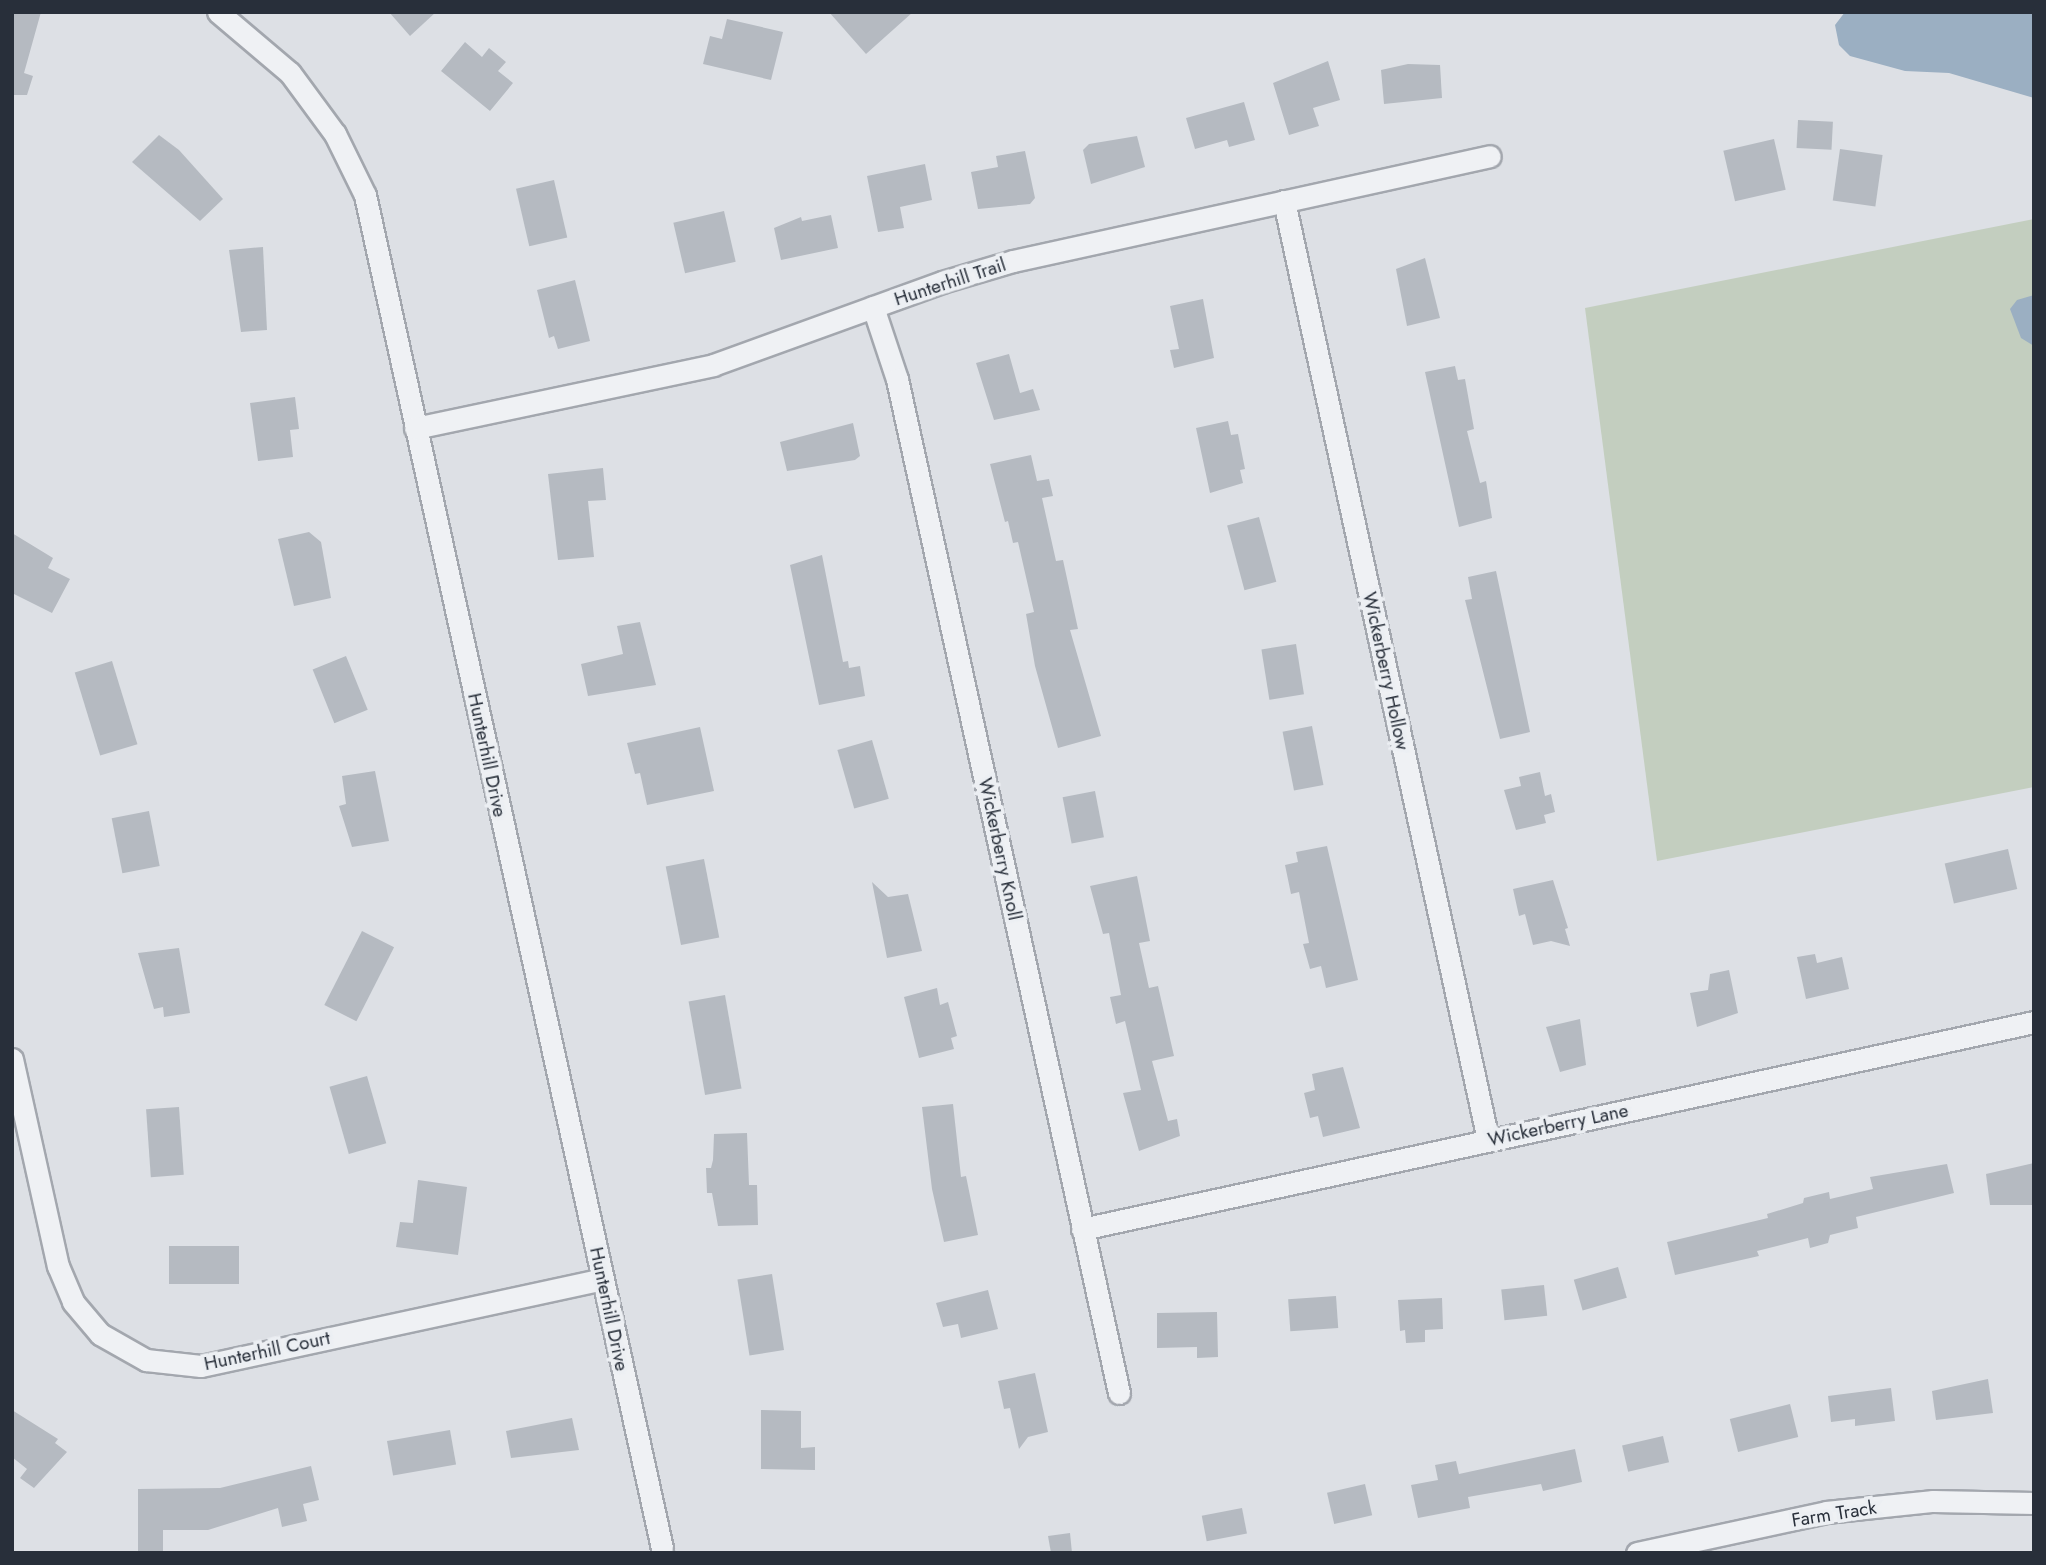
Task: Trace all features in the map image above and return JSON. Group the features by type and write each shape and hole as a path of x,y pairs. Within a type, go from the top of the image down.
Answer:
{"street":[{"name":"Hunterhill Drive","path":"218,12 289,73 335,134 365,195 662,1548"},
{"name":"Hunterhill Trail","path":"415,428 713,365 873,307 1013,261 1490,156"},
{"name":"Wickerberry Hollow","path":"1284,201 1488,1140"},
{"name":"Wickerberry Knoll","path":"873,307 897,379 1119,1393"},
{"name":"Wickerberry Lane","path":"1082,1229 2034,1022"},
{"name":"Hunterhill Court","path":"12,1059 58,1266 73,1302 100,1334 146,1360 201,1366 603,1279"},
{"name":"Farm Track","path":"1637,1553 1826,1512 1933,1501 2034,1503"}],"green space":[{"path":"2034,219 2034,787 1657,861 1585,308"}],"water":[{"path":"1845,12 2034,12 2034,98 1949,73 1905,71 1850,56 1839,45 1835,25"},
{"path":"2034,295 2034,346 2021,338 2010,309 2017,300"}],"building":[{"path":"12,12 41,12 24,73 33,76 27,95 12,95"},
{"path":"389,12 436,12 410,36"},
{"path":"829,12 913,12 866,54"},
{"path":"727,19 783,32 771,80 703,64 710,36 722,39"},
{"path":"465,42 482,57 489,48 506,62 498,71 513,83 490,111 441,71"},
{"path":"1328,61 1340,100 1313,108 1319,126 1289,135 1273,83"},
{"path":"1408,64 1440,65 1442,98 1384,104 1381,70"},
{"path":"1244,102 1255,140 1229,147 1227,140 1195,149 1186,118"},
{"path":"1798,120 1833,122 1831,150 1797,148"},
{"path":"159,135 179,150 223,199 200,221 132,162"},
{"path":"1137,136 1145,167 1091,184 1083,150 1089,144"},
{"path":"1774,139 1786,190 1735,201 1723,151"},
{"path":"1840,149 1883,155 1875,206 1833,200"},
{"path":"1025,151 1035,198 1030,204 978,209 971,172 998,167 996,156"},
{"path":"925,164 932,200 900,207 904,228 878,232 867,176"},
{"path":"554,180 567,237 529,246 516,189"},
{"path":"724,211 736,262 685,273 673,223"},
{"path":"831,215 838,248 781,260 774,228 801,217 802,221"},
{"path":"263,247 267,330 241,332 229,250"},
{"path":"1425,258 1440,318 1407,326 1396,269"},
{"path":"575,280 590,341 558,349 554,336 549,338 537,290"},
{"path":"1203,299 1214,358 1174,368 1170,350 1179,349 1170,306"},
{"path":"1009,354 1020,393 1033,389 1040,410 994,420 976,363"},
{"path":"1455,366 1458,380 1465,379 1474,429 1467,431 1480,483 1486,481 1492,518 1459,527 1425,372"},
{"path":"295,397 299,429 290,430 293,457 258,461 250,403"},
{"path":"1228,421 1231,435 1238,434 1245,469 1240,470 1243,483 1210,493 1196,428"},
{"path":"853,423 860,456 855,460 787,471 780,442"},
{"path":"1031,455 1037,481 1049,479 1053,496 1042,498 1056,561 1063,560 1078,629 1070,630 1101,736 1058,748 1035,666 1026,614 1034,612 1018,542 1013,543 1008,521 1005,522 990,464"},
{"path":"603,468 606,500 588,501 594,557 558,560 548,474"},
{"path":"1259,517 1276,582 1244,590 1227,526"},
{"path":"309,532 321,542 331,598 294,606 278,539"},
{"path":"12,533 53,558 48,568 70,579 52,613 12,593"},
{"path":"822,555 843,662 848,661 849,668 860,666 865,696 819,705 790,565"},
{"path":"1496,571 1530,732 1500,739 1465,600 1472,599 1468,577"},
{"path":"640,622 656,685 588,696 581,664 623,654 617,626"},
{"path":"1296,644 1304,694 1269,700 1261,649"},
{"path":"346,656 368,710 334,723 313,669"},
{"path":"112,661 137,744 100,756 75,672"},
{"path":"1312,726 1323,785 1294,791 1283,732"},
{"path":"700,727 714,791 647,805 640,773 635,774 627,743"},
{"path":"872,740 889,799 854,809 837,750"},
{"path":"375,771 389,841 352,847 339,806 346,804 342,776"},
{"path":"1540,772 1545,796 1551,794 1555,812 1544,815 1546,823 1516,830 1504,790 1521,786 1519,777"},
{"path":"1095,791 1104,837 1072,843 1063,797"},
{"path":"149,811 160,866 122,873 112,818"},
{"path":"1327,846 1358,980 1326,988 1321,966 1310,969 1303,944 1309,943 1299,892 1291,894 1285,865 1298,862 1296,852"},
{"path":"2008,849 2017,889 1954,904 1945,864"},
{"path":"704,859 719,938 681,945 666,866"},
{"path":"1137,876 1150,941 1139,943 1149,988 1158,986 1174,1056 1152,1061 1168,1121 1177,1119 1180,1136 1139,1151 1123,1093 1141,1090 1125,1021 1116,1024 1110,997 1121,995 1109,933 1103,934 1090,886"},
{"path":"1553,880 1568,928 1565,929 1570,946 1551,941 1533,945 1525,914 1519,916 1513,889"},
{"path":"872,882 888,897 908,894 922,951 887,958"},
{"path":"362,931 394,947 356,1021 324,1005"},
{"path":"179,948 190,1013 164,1017 163,1007 154,1009 138,953"},
{"path":"1815,954 1817,963 1842,957 1849,989 1806,999 1797,957"},
{"path":"1729,970 1738,1013 1697,1027 1690,993 1708,990 1710,974"},
{"path":"937,988 940,1005 948,1002 957,1036 951,1038 954,1049 919,1058 904,997"},
{"path":"725,995 741,1089 705,1095 689,1001"},
{"path":"1580,1019 1586,1065 1560,1072 1546,1027"},
{"path":"1343,1067 1360,1128 1323,1137 1318,1116 1310,1118 1304,1093 1315,1090 1312,1074"},
{"path":"367,1076 386,1143 349,1154 330,1087"},
{"path":"953,1104 961,1177 966,1176 978,1235 944,1242 932,1189 922,1107"},
{"path":"179,1107 184,1175 151,1177 146,1109"},
{"path":"747,1133 749,1185 757,1185 758,1225 718,1226 712,1193 707,1193 706,1168 711,1168 713,1160 714,1134"},
{"path":"2034,1163 2034,1205 1990,1205 1986,1174"},
{"path":"1947,1164 1954,1193 1856,1217 1858,1228 1830,1235 1828,1243 1810,1248 1808,1238 1757,1251 1759,1256 1675,1275 1667,1242 1768,1218 1767,1214 1803,1203 1804,1198 1829,1192 1830,1199 1873,1189 1870,1177"},
{"path":"418,1180 467,1187 458,1255 396,1247 400,1222 413,1223"},
{"path":"169,1246 239,1246 239,1284 169,1284"},
{"path":"1618,1267 1627,1298 1583,1310 1574,1280"},
{"path":"772,1274 784,1350 749,1356 737,1279"},
{"path":"1544,1285 1547,1316 1504,1320 1501,1289"},
{"path":"988,1290 998,1329 961,1338 958,1324 943,1327 936,1303"},
{"path":"1336,1296 1338,1328 1290,1331 1288,1299"},
{"path":"1442,1298 1443,1329 1425,1330 1425,1342 1406,1343 1405,1330 1400,1331 1398,1300"},
{"path":"1217,1312 1218,1357 1197,1358 1197,1347 1157,1348 1157,1313"},
{"path":"1035,1373 1048,1432 1028,1437 1019,1449 1010,1408 1004,1409 998,1381"},
{"path":"1988,1379 1993,1413 1936,1420 1932,1391"},
{"path":"1891,1388 1895,1421 1855,1426 1855,1419 1831,1422 1828,1396"},
{"path":"1790,1404 1798,1437 1738,1452 1730,1419"},
{"path":"12,1410 58,1439 55,1443 67,1452 34,1488 20,1478 27,1469 12,1457"},
{"path":"761,1410 801,1411 801,1448 815,1447 815,1470 761,1469"},
{"path":"572,1418 579,1450 511,1458 506,1431"},
{"path":"450,1430 456,1464 393,1476 387,1441"},
{"path":"1663,1436 1669,1462 1628,1472 1622,1445"},
{"path":"1575,1449 1582,1482 1543,1491 1541,1484 1468,1497 1470,1508 1418,1518 1411,1485 1438,1480 1435,1465 1456,1461 1459,1474"},
{"path":"311,1466 319,1500 303,1504 307,1521 282,1527 278,1508 208,1530 163,1530 163,1553 138,1553 138,1489 220,1488"},
{"path":"1365,1484 1372,1515 1334,1524 1327,1493"},
{"path":"1242,1508 1247,1534 1207,1541 1202,1516"},
{"path":"1070,1533 1072,1553 1051,1553 1048,1536"}]}
